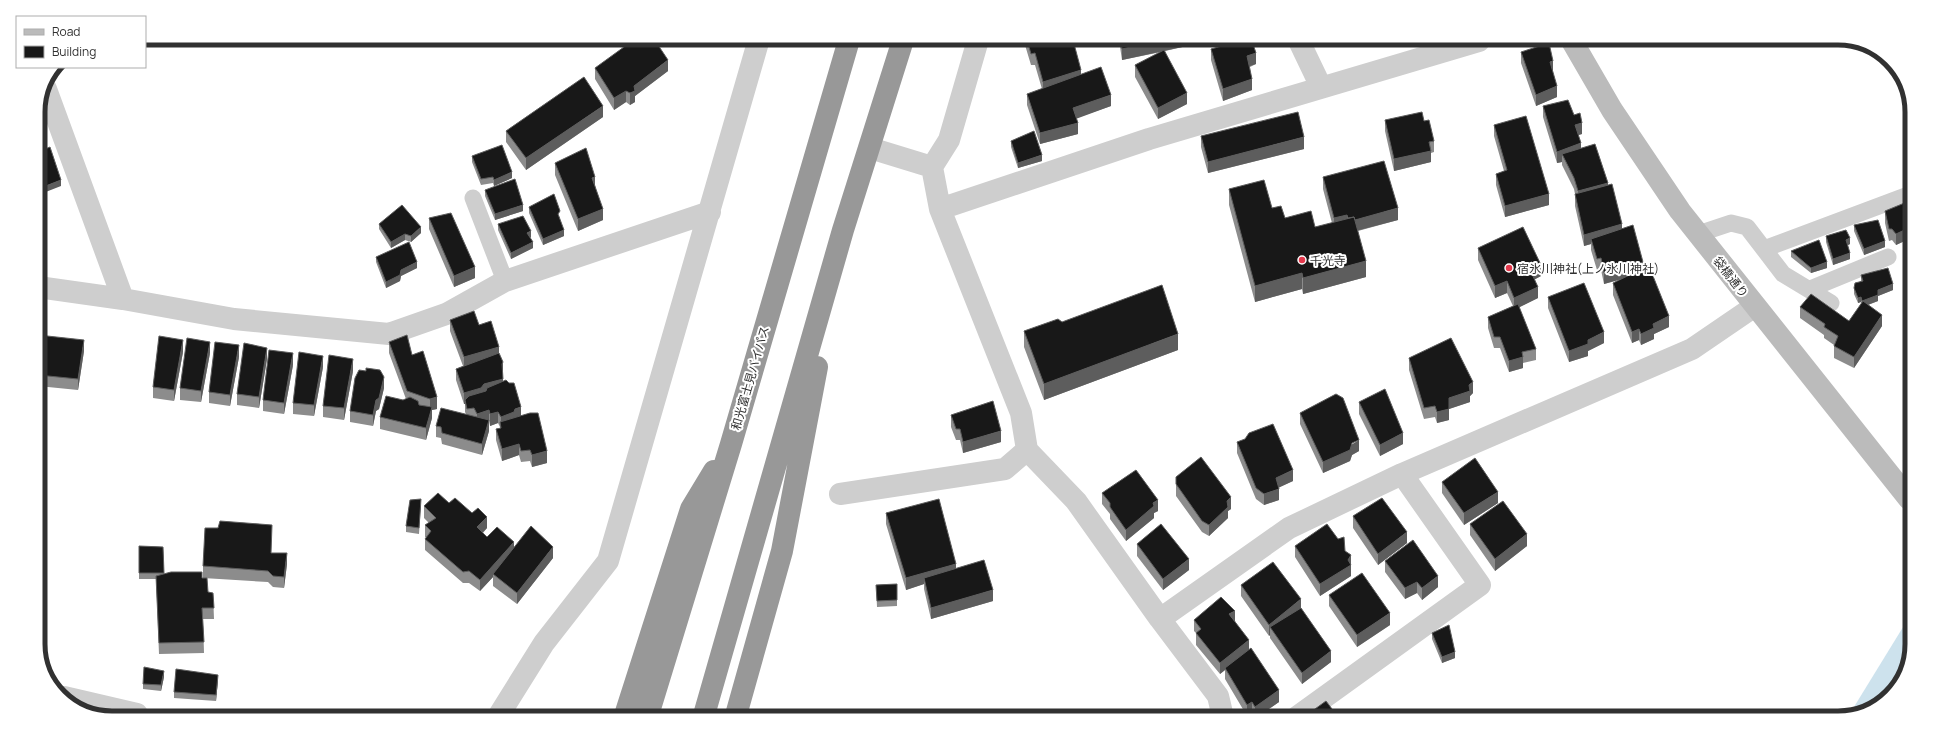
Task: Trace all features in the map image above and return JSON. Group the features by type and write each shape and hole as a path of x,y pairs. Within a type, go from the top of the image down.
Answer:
{"highway":[{"name":"和光富士見バイパス","path":"649,711 730,444 848,45"},
{"path":"705,711 843,230 901,45"},
{"path":"737,711 782,551 843,230"},
{"path":"626,711 691,509 730,444"}],"street":[{"path":"502,711 544,643 608,561 710,212 757,45"},
{"path":"977,45 949,140 932,167 940,210 1021,412 1027,450 1076,501 1160,619 1218,696 1222,711"},
{"path":"1301,45 1322,87"},
{"path":"940,210 1149,139 1465,45"},
{"name":"袋橋通り","path":"1574,45 1612,110 1680,210 1905,494"},
{"path":"48,94 122,299"},
{"path":"870,148 932,167"},
{"path":"45,289 122,299 234,319 389,334 446,314 505,281 710,212"},
{"path":"1160,619 1288,528 1402,474 1692,349 1755,306"},
{"path":"840,494 1005,469 1027,450"},
{"path":"1305,711 1480,584 1402,474"},
{"path":"74,699 124,711"}],"lane":[{"path":"1764,248 1905,196"},
{"path":"473,198 505,281"},
{"path":"1698,234 1731,223 1747,227 1783,274 1831,303"},
{"path":"1810,290 1888,257"}],"water":[{"path":"1905,624 1904,653 1898,674 1891,685 1875,700 1853,709"}],"building":[{"path":"627,45 658,45 668,60 634,86 635,91 630,93 626,91 614,98 595,68"},
{"path":"1028,45 1074,45 1081,70 1043,82 1035,53 1031,54"},
{"path":"1122,45 1139,45 1122,49"},
{"path":"1226,45 1253,45 1256,53 1247,56 1252,79 1223,89 1211,49"},
{"path":"1543,45 1549,45 1553,61 1550,62 1557,86 1536,95 1521,52"},
{"path":"1164,50 1187,93 1158,108 1135,65"},
{"path":"1101,67 1111,95 1073,108 1078,123 1040,133 1027,94"},
{"path":"584,77 603,106 526,158 506,131"},
{"path":"1568,100 1574,115 1580,113 1582,123 1575,125 1581,143 1557,152 1543,106"},
{"path":"1298,112 1304,137 1208,162 1201,136"},
{"path":"1422,112 1424,121 1429,120 1434,141 1429,142 1431,151 1394,159 1385,120"},
{"path":"1526,116 1549,194 1505,206 1496,174 1507,170 1494,125"},
{"path":"1034,131 1042,155 1018,163 1011,141"},
{"path":"1595,144 1608,183 1578,191 1574,178 1562,154"},
{"path":"502,145 512,172 494,180 493,177 481,179 472,156"},
{"path":"50,147 61,180 45,186 45,149"},
{"path":"586,148 595,177 592,178 603,209 578,219 555,163"},
{"name":"千光寺","path":"1384,161 1398,208 1355,220 1354,217 1348,218 1347,215 1334,218 1323,177"},
{"path":"515,179 523,205 495,214 485,190"},
{"name":"千光寺","path":"1264,180 1272,208 1281,206 1285,218 1311,211 1315,227 1354,217 1366,261 1303,278 1302,273 1255,286 1229,189"},
{"path":"1612,184 1622,224 1584,235 1575,194"},
{"path":"554,194 560,211 558,214 564,230 543,239 529,207"},
{"path":"1905,203 1905,230 1896,234 1892,229 1889,229 1885,211"},
{"path":"402,205 421,227 411,236 405,234 391,242 379,224"},
{"path":"451,213 475,267 454,276 429,218"},
{"path":"523,216 531,231 527,233 533,242 511,253 498,224"},
{"path":"1878,220 1885,241 1864,249 1854,225"},
{"path":"1633,225 1643,262 1604,273 1601,258 1597,259 1591,239"},
{"name":"宿氷川神社(上ノ氷川神社)","path":"1523,227 1541,265 1530,270 1538,287 1514,298 1507,281 1495,286 1478,248"},
{"path":"1846,230 1850,238 1846,240 1850,253 1833,259 1826,236"},
{"path":"1819,240 1827,262 1811,268 1791,251"},
{"path":"409,242 417,262 401,270 400,275 386,282 376,257"},
{"path":"1644,268 1651,271 1669,316 1653,324 1654,328 1641,334 1639,329 1632,332 1613,283"},
{"path":"1888,268 1893,284 1878,290 1878,295 1862,301 1861,297 1858,298 1854,288 1855,283 1863,281 1861,275"},
{"path":"1584,283 1604,332 1588,340 1588,344 1569,351 1548,297"},
{"path":"1162,285 1178,334 1044,384 1024,331 1058,319 1062,322"},
{"path":"1811,294 1849,321 1863,301 1882,315 1854,357 1834,346 1838,336 1824,327 1825,324 1800,307"},
{"path":"1518,304 1536,349 1522,352 1523,357 1509,361 1500,337 1494,337 1488,317"},
{"path":"474,311 479,325 491,321 499,347 464,357 450,320"},
{"path":"407,335 412,355 423,351 437,397 430,399 407,391 389,342"},
{"path":"45,336 84,340 78,379 45,376"},
{"path":"159,336 183,340 174,390 153,387"},
{"path":"187,338 210,342 201,391 180,388"},
{"path":"1451,338 1473,382 1469,385 1470,391 1449,398 1449,409 1437,412 1435,406 1424,408 1409,358"},
{"path":"215,342 239,345 230,395 209,392"},
{"path":"244,343 267,348 259,397 237,394"},
{"path":"269,350 293,353 284,403 263,400"},
{"path":"299,352 323,356 314,405 293,403"},
{"path":"499,353 503,362 503,379 484,384 481,388 464,393 456,369"},
{"path":"329,355 353,359 344,408 323,406"},
{"path":"366,368 380,370 384,377 379,398 376,400 373,415 350,411 355,378 359,370 366,371"},
{"path":"506,380 509,383 514,383 521,407 515,409 514,412 501,417 498,412 490,414 489,410 477,414 474,408 467,409 465,400 469,396 486,391 487,388"},
{"path":"1385,389 1403,433 1380,445 1359,402"},
{"path":"1336,394 1343,398 1359,440 1352,443 1350,450 1323,462 1300,413"},
{"path":"386,396 403,400 410,397 418,401 419,405 432,407 426,428 380,417"},
{"path":"993,401 1001,431 963,442 960,429 956,429 951,415"},
{"path":"441,408 489,420 482,444 442,433 441,427 436,426"},
{"path":"530,413 538,413 547,451 532,455 530,450 521,451 519,444 502,449 496,429 501,428 500,422"},
{"path":"1273,424 1293,470 1276,478 1279,489 1264,494 1256,488 1237,442 1245,439 1249,433"},
{"path":"1201,457 1231,497 1227,501 1228,507 1209,525 1202,521 1176,484 1176,477"},
{"path":"1475,458 1498,492 1464,513 1442,482"},
{"path":"1136,470 1158,500 1153,503 1154,506 1126,530 1110,507 1110,503 1102,493"},
{"path":"438,493 449,503 455,498 472,513 478,508 487,517 477,527 487,537 497,527 514,542 480,580 469,571 463,572 425,539 431,531 425,525 436,518 424,506"},
{"path":"1382,498 1407,532 1378,554 1353,516"},
{"path":"421,499 419,528 406,526 410,500"},
{"path":"939,499 956,564 906,578 886,513"},
{"path":"1503,501 1527,534 1495,559 1470,524"},
{"path":"220,521 272,525 271,553 287,553 284,577 273,576 268,571 203,566 205,528 218,528"},
{"path":"1161,524 1189,559 1163,579 1137,544"},
{"path":"1327,524 1338,539 1344,537 1345,551 1351,555 1348,560 1351,565 1320,584 1295,546"},
{"path":"531,526 553,547 517,593 493,574"},
{"path":"1413,540 1438,576 1422,588 1417,582 1405,588 1385,561"},
{"path":"139,546 163,547 164,573 139,573"},
{"path":"984,560 993,590 931,608 924,578"},
{"path":"1273,562 1301,599 1269,625 1241,585"},
{"path":"171,572 202,572 202,578 207,578 208,592 213,593 214,608 202,608 204,642 159,643 156,576"},
{"path":"1362,573 1390,613 1357,635 1329,595"},
{"path":"897,584 897,600 877,601 876,585"},
{"path":"1221,597 1235,611 1229,614 1249,640 1220,663 1196,633 1201,629 1194,620"},
{"path":"1301,608 1331,651 1302,673 1270,627"},
{"path":"1449,625 1455,652 1442,657 1432,633"},
{"path":"1251,648 1279,690 1255,707 1252,702 1247,705 1225,668"},
{"path":"144,667 164,671 161,685 143,684"},
{"path":"176,669 218,675 216,695 174,692"},
{"path":"1326,701 1334,711 1312,711"}],"place":[{"name":"千光寺","path":"1302,260"},
{"name":"宿氷川神社(上ノ氷川神社)","path":"1509,268"}]}
